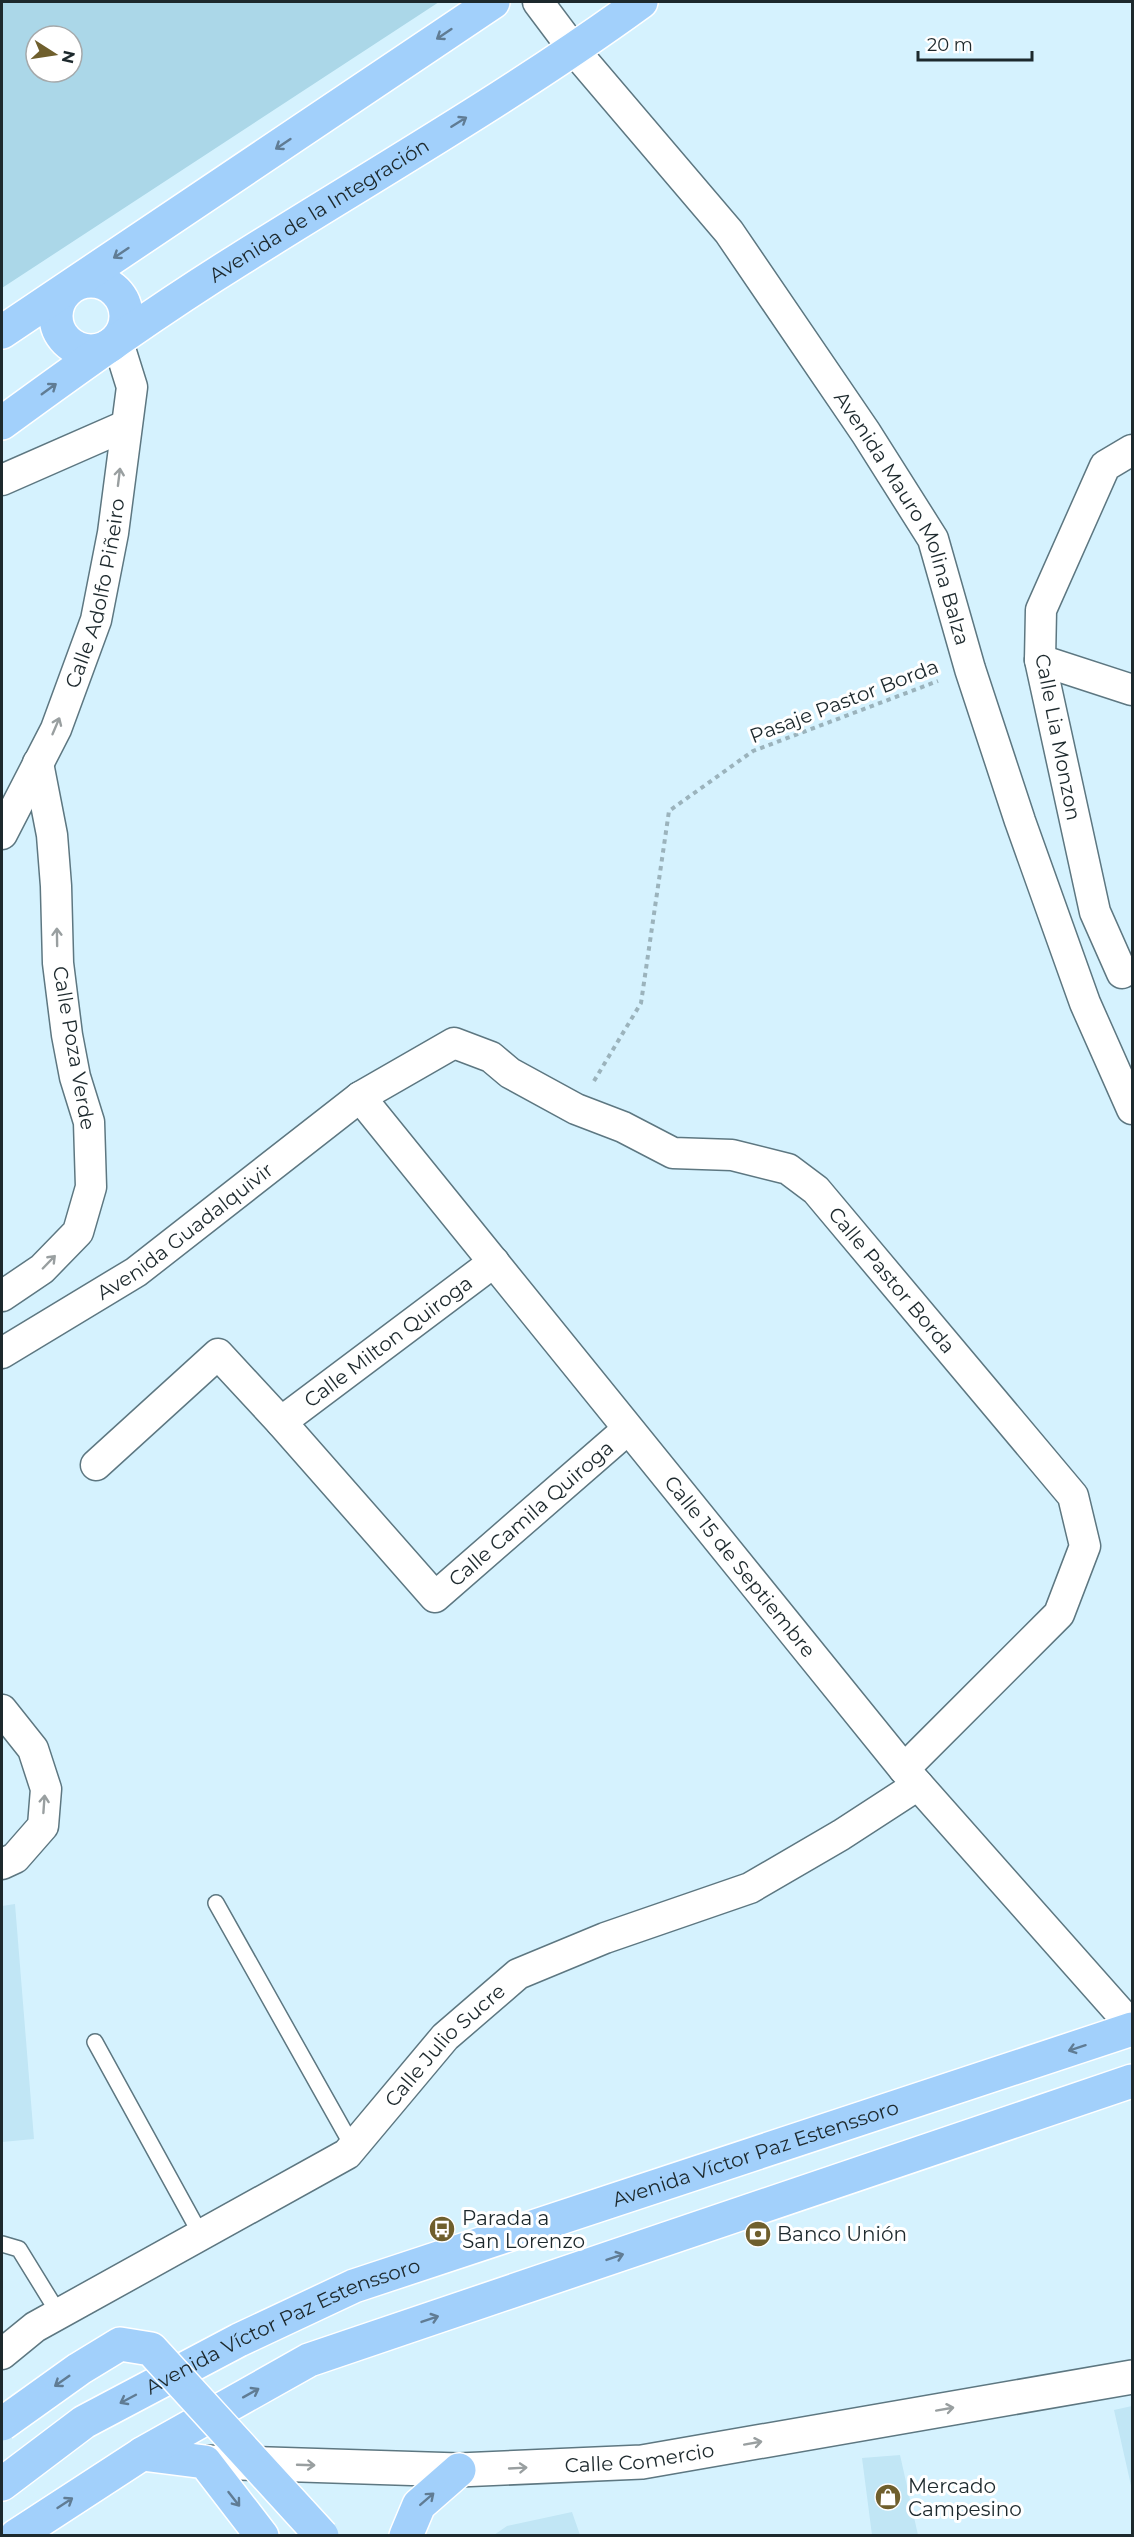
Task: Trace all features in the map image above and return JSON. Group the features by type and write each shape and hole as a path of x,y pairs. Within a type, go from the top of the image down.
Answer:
{"main road":[{"path":"2,332 493,2"},
{"name":"Avenida de la Integración","path":"2,423 117,339 237,260 574,50 641,2"},
{"path":"89,280 101,282 120,295 126,317 117,339 98,349 87,351 66,341 59,331 56,309 68,289 89,280"},
{"name":"Avenida Víctor Paz Estenssoro","path":"2,2484 84,2422 238,2340 354,2286 1132,2028"},
{"name":"Avenida Víctor Paz Estenssoro","path":"16,2535 142,2454 309,2360 1132,2081"},
{"path":"2,2424 79,2369 120,2344 151,2349 322,2535"},
{"name":"Calle Comercio","path":"142,2454 205,2462"},
{"path":"205,2462 262,2535"},
{"path":"406,2535 419,2505 459,2470"}],"street":[{"name":"Avenida Mauro Molina Balza","path":"538,2 574,50 729,232 866,433 933,538 970,669 1020,821 1085,1003 1132,1109"},
{"name":"Calle Adolfo Piñeiro","path":"2,834 56,729 96,620 113,533 125,426 132,387 117,339"},
{"path":"2,480 125,426"},
{"name":"Calle Lia Monzon","path":"1127,971 1095,912 1040,660 1041,610 1105,466 1132,450"},
{"path":"1040,660 1132,690"},
{"name":"Calle Poza Verde","path":"2,1296 42,1269 78,1232 91,1187 89,1122 75,1077 67,1035 58,963 52,835 38,763"},
{"path":"1085,1003 1127,971"},
{"name":"Calle Pastor Borda","path":"360,1097 454,1043 491,1057 510,1073 576,1109 623,1127 673,1153 732,1155 789,1169 816,1190 1072,1496 1084,1546 1059,1614 911,1777"},
{"name":"Calle 15 de Septiembre","path":"360,1097 911,1777 1132,2028"},
{"name":"Avenida Guadalquivir","path":"2,1353 136,1272 360,1097"},
{"name":"Calle Milton Quiroga","path":"281,1422 494,1262"},
{"path":"96,1465 218,1354 281,1422"},
{"name":"Calle Camila Quiroga","path":"281,1422 435,1598 628,1429"},
{"path":"2,1710 33,1749 46,1789 43,1826 15,1858 2,1864"},
{"name":"Calle Julio Sucre","path":"2,2354 35,2327 347,2154 445,2037 519,1974 604,1938 750,1888 841,1835 911,1777"},
{"name":"Calle Comercio","path":"205,2462 459,2470 642,2462 1132,2377"}],"lane":[{"path":"216,1903 353,2146"},
{"path":"95,2042 201,2235"},
{"path":"2,2244 19,2248 59,2314"}],"path":[{"name":"Pasaje Pastor Borda","path":"576,1109 641,1003 669,811 753,751 970,669"}],"shaded area":[{"path":"2,2 439,2 2,288"},
{"path":"15,1904 34,2139 2,2142 2,1906"},
{"path":"1132,2406 1132,2490 1114,2410"},
{"name":"Mercado Campesino","path":"900,2455 918,2535 872,2535 862,2458"},
{"path":"572,2512 580,2535 494,2535 507,2526"}],"place":[{"name":"Parada a San Lorenzo","path":"442,2229"},
{"name":"Banco Unión","path":"758,2234"},
{"name":"Mercado Campesino","path":"888,2497"}]}
